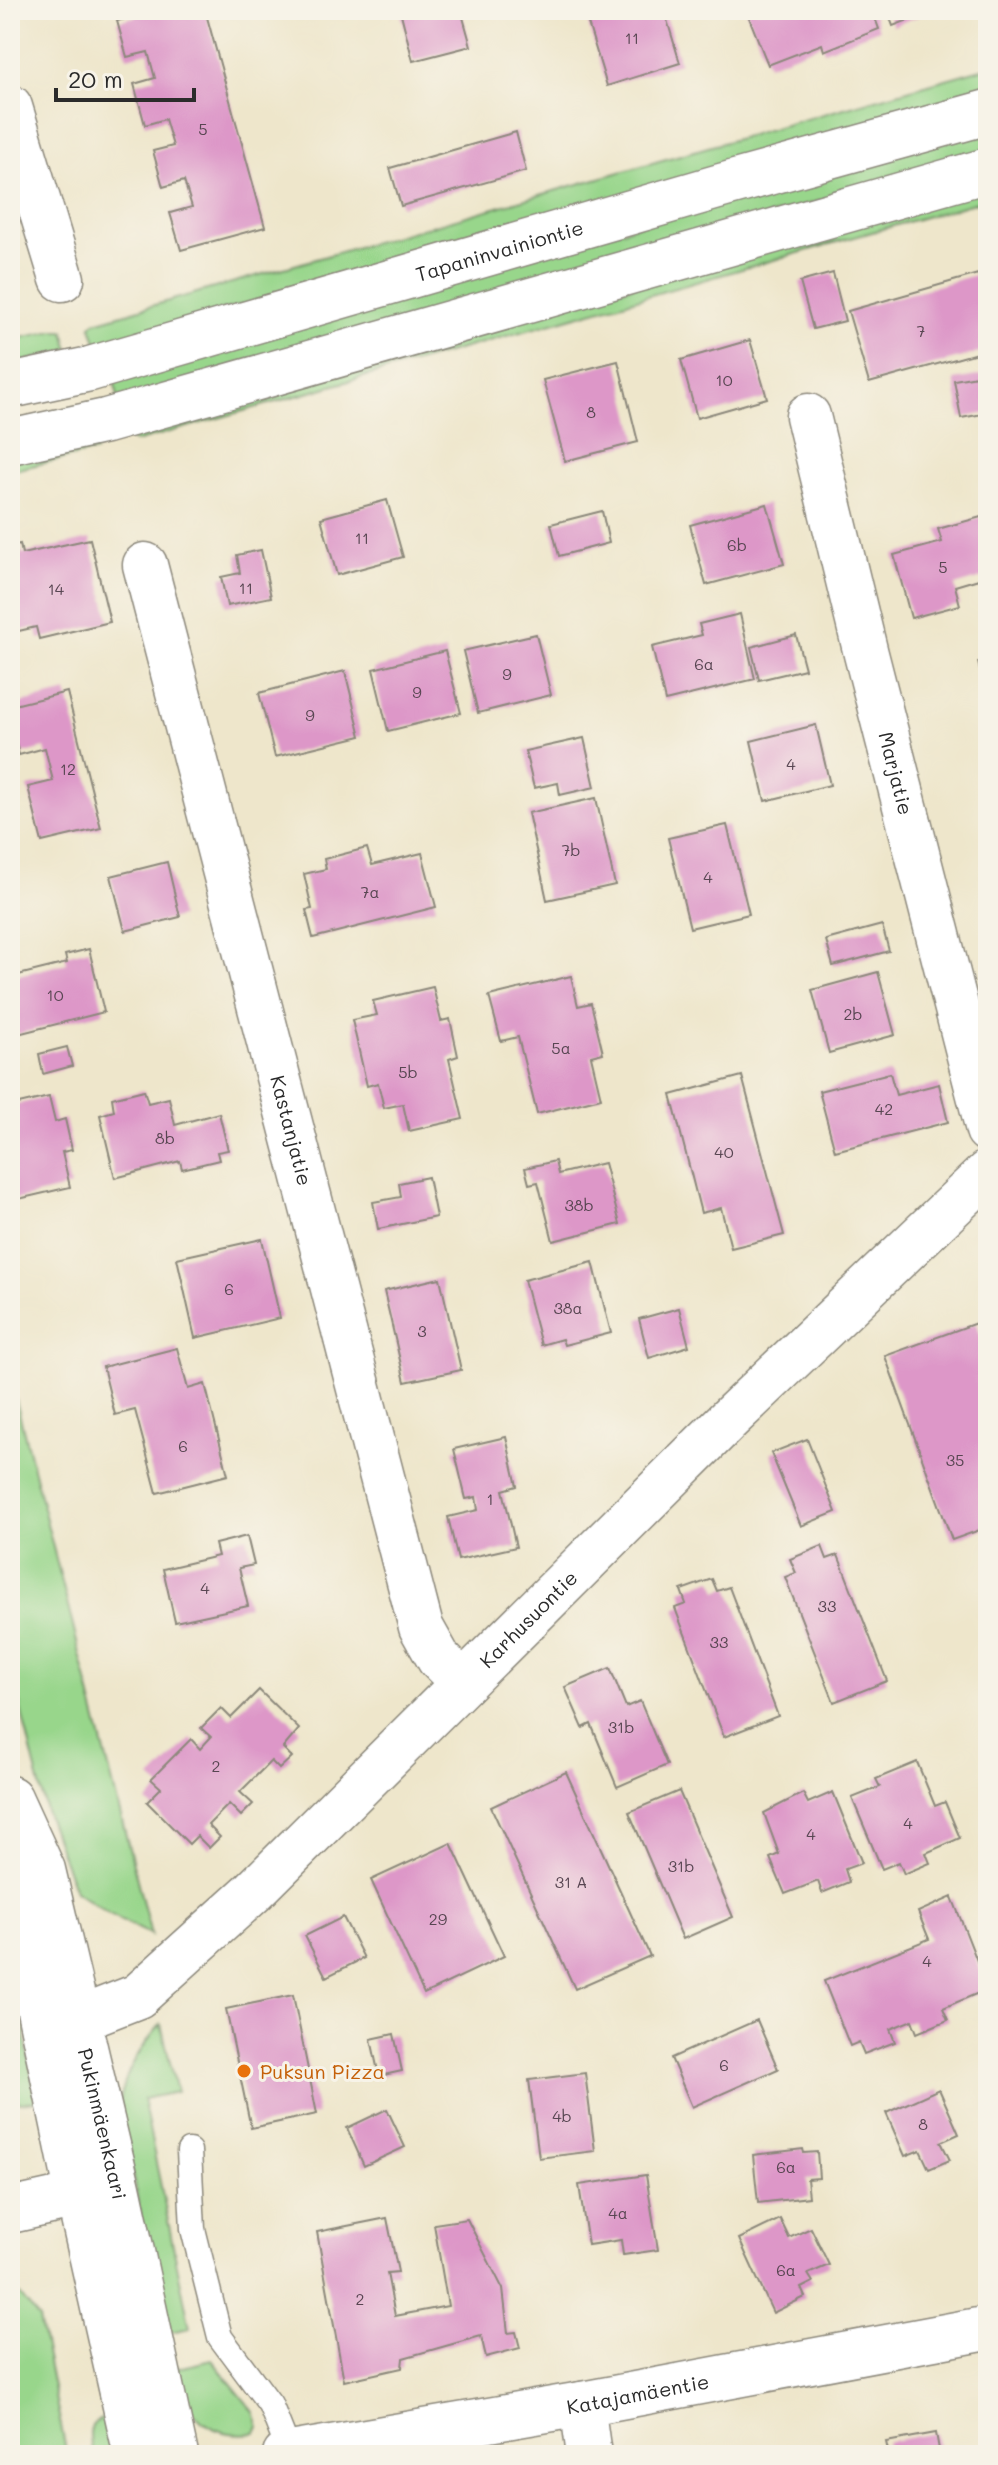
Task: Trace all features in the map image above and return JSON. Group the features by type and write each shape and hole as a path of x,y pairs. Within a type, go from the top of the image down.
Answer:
{"street":[{"path":"10,107 62,279"},
{"name":"Tapaninvainiontie","path":"10,386 90,369 706,190 988,112"},
{"path":"10,442 106,421 988,170"},
{"name":"Marjatie","path":"808,416 988,1130"},
{"name":"Kastanjatie","path":"145,565 421,1627 439,1659 463,1683"},
{"name":"Karhusuontie","path":"61,2023 138,1996 253,1892 730,1418 988,1172"},
{"name":"Pukinmäenkaari","path":"10,1798 43,1870 61,2023 98,2192 136,2455"},
{"name":"Pukinmäenkaari","path":"10,1841 11,1876 61,2023"},
{"path":"10,2211 98,2192"},
{"name":"Pukinmäenkaari","path":"98,2192 176,2455"},
{"name":"Katajamäentie","path":"288,2454 582,2404 988,2328"},
{"path":"582,2404 589,2455"}],"lane":[{"path":"189,2151 193,2229 220,2337 270,2404 288,2454"}],"green space":[{"path":"988,67 988,96 97,345 91,326 95,322"},
{"path":"988,124 988,153 119,401 113,377"},
{"path":"988,184 988,199 135,442 131,440 128,430"},
{"path":"64,331 69,350 10,365 10,340"},
{"path":"94,440 96,451 10,471 10,457"},
{"path":"10,1377 151,1935 111,1915 75,1891 47,1815 10,1665"},
{"path":"10,1949 36,2101 19,2103 10,2068"},
{"path":"161,2024 177,2092 143,2099 190,2328 165,2333 119,2111 123,2086 132,2064"},
{"path":"10,2291 20,2295 39,2319 67,2455 10,2455"},
{"path":"212,2360 254,2412 259,2427 256,2433 223,2432 200,2420 192,2410 173,2369"},
{"path":"106,2418 121,2455 93,2455 91,2427"}],"building":[{"path":"136,10 205,10 265,227 181,250 170,213 192,207 184,181 163,187 153,151 173,146 165,119 145,125 134,84 155,78 148,52 127,57 117,21 137,16"},
{"path":"400,10 461,10 471,46 413,61"},
{"path":"584,10 664,10 680,63 607,86"},
{"path":"746,10 872,10 879,29 824,51 822,44 768,65"},
{"path":"887,10 934,10 893,26"},
{"path":"516,132 526,171 401,206 390,168"},
{"path":"833,273 845,321 813,329 800,282"},
{"path":"978,274 988,308 988,350 869,383 848,311"},
{"path":"750,340 767,398 697,418 681,360"},
{"path":"618,361 638,442 565,461 543,380"},
{"path":"988,374 988,413 961,418 954,380"},
{"path":"387,500 403,557 337,575 321,518"},
{"path":"767,504 784,564 706,585 690,525"},
{"path":"602,511 609,543 559,556 551,524"},
{"path":"988,515 988,595 982,578 955,586 960,605 911,618 894,555 942,542 938,529"},
{"path":"90,539 110,622 39,639 36,627 10,633 10,546 20,544 22,554"},
{"path":"261,550 271,597 227,606 221,577 240,573 237,555"},
{"path":"740,614 755,679 665,701 652,647 702,635 699,624"},
{"path":"536,634 551,695 478,713 463,651"},
{"path":"796,635 805,669 759,680 751,647"},
{"path":"445,651 461,713 388,731 373,669"},
{"path":"988,659 988,700 987,701 978,662"},
{"path":"345,671 361,736 275,757 259,693"},
{"path":"67,692 101,828 42,842 28,787 53,781 45,748 19,755 10,706"},
{"path":"816,725 830,785 765,801 751,741"},
{"path":"584,738 595,787 560,795 558,783 534,788 525,751"},
{"path":"596,798 615,885 547,900 528,813"},
{"path":"727,825 749,914 690,928 668,838"},
{"path":"367,848 372,865 422,853 436,907 313,938 306,910 312,909 304,874 326,869 324,859"},
{"path":"167,862 180,917 125,931 111,876"},
{"path":"882,925 889,951 833,966 826,940"},
{"path":"89,949 104,1012 10,1036 10,977 67,963 65,955"},
{"path":"878,972 895,1035 829,1053 812,990"},
{"path":"571,976 578,1006 591,1003 603,1053 591,1056 601,1098 537,1114 518,1037 501,1041 489,996"},
{"path":"433,987 441,1021 450,1019 458,1056 449,1059 463,1119 409,1131 403,1104 384,1108 378,1083 367,1086 352,1020 377,1015 373,1001"},
{"path":"67,1047 72,1066 43,1074 39,1054"},
{"path":"890,1073 896,1095 939,1084 948,1122 835,1151 819,1091"},
{"path":"742,1076 784,1235 731,1248 721,1208 701,1213 671,1095"},
{"path":"144,1090 148,1103 169,1098 175,1125 219,1113 228,1150 217,1152 219,1160 182,1169 180,1161 115,1178 100,1115 114,1111 112,1098"},
{"path":"49,1097 55,1122 65,1119 72,1150 62,1152 70,1187 10,1201 10,1106"},
{"path":"555,1161 558,1174 604,1163 620,1224 553,1241 538,1182 529,1184 525,1168"},
{"path":"428,1177 436,1217 378,1229 373,1202 401,1197 399,1183"},
{"path":"262,1239 280,1318 195,1338 177,1258"},
{"path":"593,1262 611,1333 564,1345 562,1339 541,1345 524,1280"},
{"path":"440,1278 461,1370 405,1382 384,1291"},
{"path":"679,1308 689,1346 649,1358 639,1319"},
{"path":"976,1323 988,1353 988,1371 980,1374 988,1390 988,1527 952,1540 885,1356"},
{"path":"177,1348 188,1389 205,1384 228,1475 157,1493 135,1410 115,1415 103,1367"},
{"path":"506,1437 517,1486 503,1490 516,1547 458,1560 448,1517 478,1510 476,1497 466,1499 454,1449"},
{"path":"807,1439 836,1512 801,1526 771,1453"},
{"path":"247,1536 254,1565 239,1568 248,1606 175,1622 163,1569 218,1556 215,1544"},
{"path":"822,1546 827,1559 838,1555 887,1681 834,1702 785,1577 796,1573 790,1559"},
{"path":"712,1579 717,1591 729,1587 778,1716 724,1737 675,1608 686,1604 681,1590"},
{"path":"610,1668 626,1707 640,1701 667,1765 617,1787 591,1724 583,1728 565,1687"},
{"path":"259,1690 299,1729 283,1748 292,1757 279,1769 271,1761 240,1792 253,1804 241,1816 229,1804 208,1825 220,1837 209,1848 197,1836 189,1844 147,1802 161,1788 151,1779 191,1739 200,1749 211,1737 201,1728 221,1708 231,1718"},
{"path":"917,1762 935,1806 945,1802 960,1838 926,1853 930,1863 904,1874 899,1862 882,1869 852,1798 880,1787 876,1779"},
{"path":"566,1772 650,1956 575,1989 491,1807"},
{"path":"679,1791 733,1917 683,1939 629,1812"},
{"path":"833,1792 862,1863 845,1869 849,1882 822,1893 818,1881 785,1894 770,1858 779,1854 764,1813 803,1793 808,1803"},
{"path":"451,1843 504,1956 424,1994 371,1880"},
{"path":"952,1897 988,1989 943,2008 948,2020 917,2033 912,2020 890,2029 895,2042 864,2054 859,2042 850,2046 824,1981 929,1939 918,1912"},
{"path":"343,1917 364,1958 326,1977 305,1936"},
{"path":"293,1995 317,2114 251,2128 226,2009"},
{"path":"757,2020 778,2069 692,2107 671,2058"},
{"path":"394,2034 402,2071 379,2076 371,2039"},
{"path":"585,2073 595,2151 539,2158 529,2080"},
{"path":"939,2089 959,2134 941,2142 950,2160 929,2169 920,2150 905,2156 886,2113"},
{"path":"387,2109 405,2147 364,2166 347,2128"},
{"path":"803,2149 804,2153 817,2152 819,2178 807,2179 809,2197 758,2203 753,2155"},
{"path":"646,2175 658,2250 623,2255 621,2240 588,2245 579,2185"},
{"path":"387,2218 398,2272 387,2273 395,2316 448,2306 434,2224 467,2219 503,2289 508,2333 516,2332 520,2348 486,2357 481,2336 403,2358 402,2368 344,2381 317,2232"},
{"path":"780,2219 789,2238 811,2228 829,2265 808,2274 813,2282 801,2288 805,2297 773,2313 739,2239"},
{"path":"936,2433 940,2455 889,2455 886,2442"}],"place":[{"name":"Puksun Pizza","path":"244,2071"}]}
